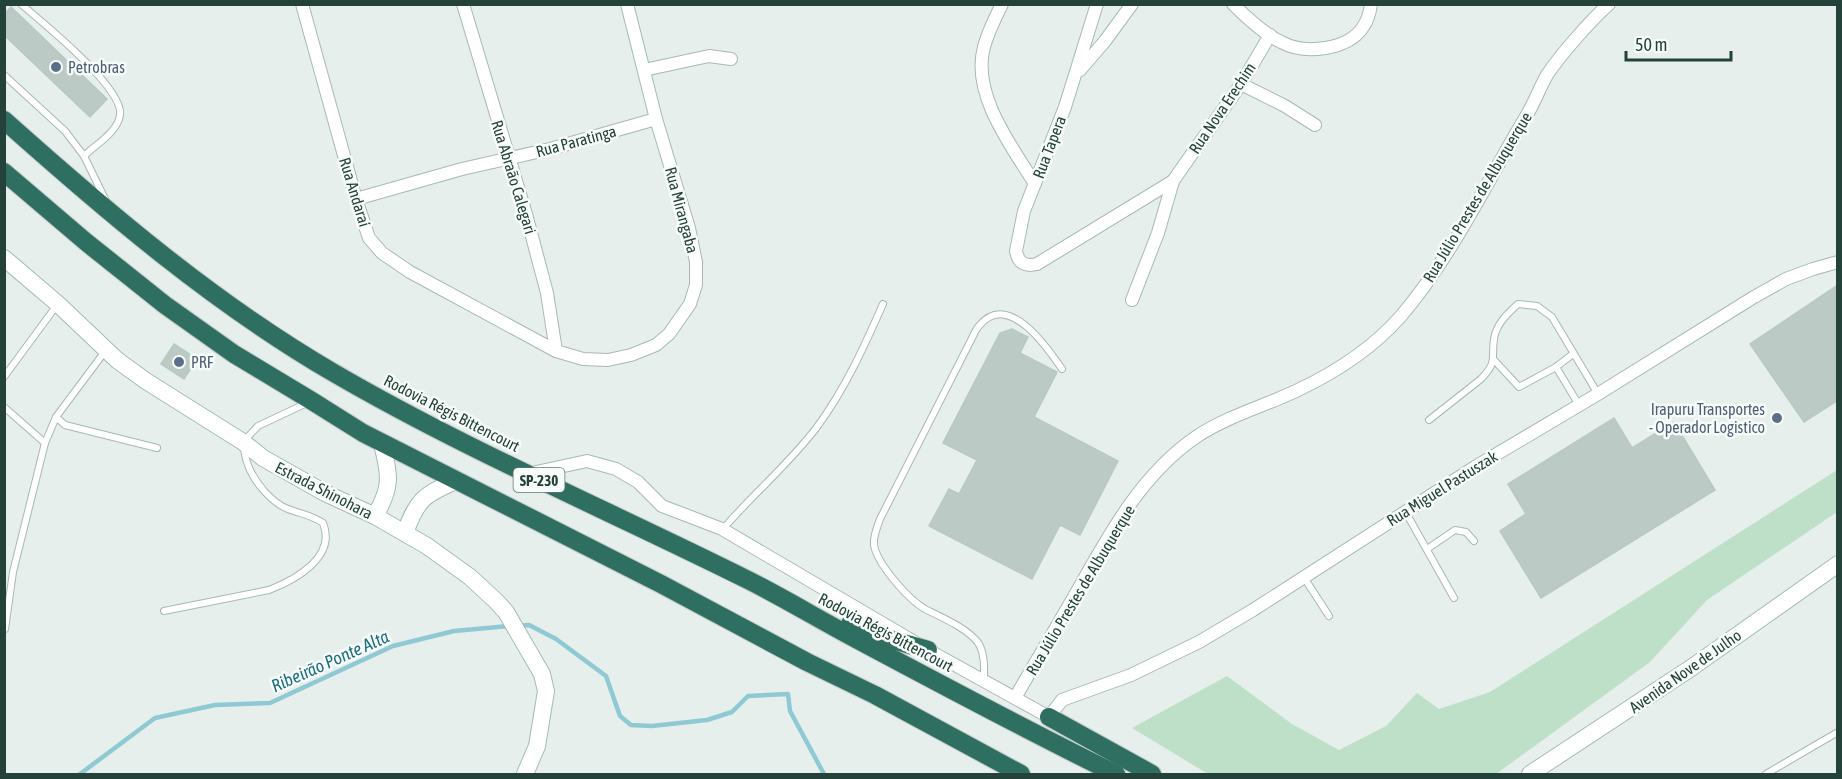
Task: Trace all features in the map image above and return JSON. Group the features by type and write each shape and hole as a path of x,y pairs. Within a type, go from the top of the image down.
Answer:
{"highway":[{"name":"Rodovia Régis Bittencourt","path":"4,120 113,215 215,294 332,372 527,474 751,581 857,640 1116,774"},
{"name":"SP-230","path":"4,172 165,305 234,354 382,444 661,584 1021,774"},
{"path":"751,581 807,604 856,628 928,650"},
{"path":"1049,717 1152,774"}],"street":[{"name":"Rua Andaraí","path":"302,4 356,200 369,238 382,253 411,272 556,351"},
{"name":"Rua Abraão Calegari","path":"463,4 526,214 547,293 556,351"},
{"name":"Rua Mirangaba","path":"556,351 583,359 608,360 631,355 656,345 669,334 690,304 696,285 696,262 689,228 656,119 627,4"},
{"path":"1002,4 983,49 982,74 996,120 1035,184"},
{"name":"Rua Tapera","path":"1047,257 1031,265 1020,262 1016,251 1020,230 1024,211 1076,76 1097,4"},
{"path":"1076,76 1132,4"},
{"path":"1233,4 1282,43 1300,47 1330,48 1349,40 1363,28 1369,16 1371,4"},
{"name":"Rua Júlio Prestes de Albuquerque","path":"1015,698 1117,523 1145,485 1170,457 1197,436 1230,419 1299,390 1331,372 1372,344 1399,318 1420,293 1451,245 1532,106 1548,74 1610,4"},
{"name":"Rua Nova Erechim","path":"1132,300 1158,234 1173,181 1241,84 1270,35"},
{"path":"644,70 709,56 731,59"},
{"path":"1241,84 1286,106 1315,125"},
{"name":"Rua Paratinga","path":"356,200 462,169 550,149 656,119"},
{"name":"Rua Nova Erechim","path":"1047,257 1173,181"},
{"name":"Estrada Shinohara","path":"4,258 58,304 117,360 146,381 243,442 263,458 325,493 405,533 470,577 496,601 506,612 542,674 546,691 537,746 525,774"},
{"name":"Rua Miguel Pastuszak","path":"1049,717 1062,700 1131,675 1198,642 1253,610 1405,511 1754,297 1786,279 1838,262"},
{"path":"375,516 383,502 388,485 388,469 382,444"},
{"path":"527,474 587,461 616,469 638,482 662,506 722,529 928,650 1049,717"},
{"path":"405,533 412,512 419,502 434,490 456,482"},
{"name":"Avenida Nove de Julho","path":"1530,774 1644,700 1838,564"}],"lane":[{"path":"21,4 102,78 120,106 120,117 114,128 84,156"},
{"path":"4,75 65,130 84,156 113,215"},
{"path":"4,377 58,304"},
{"path":"722,529 817,426 852,371 883,304"},
{"path":"1429,420 1482,379 1494,360 1494,339 1498,327 1518,304 1537,306 1552,317 1598,394"},
{"path":"984,681 984,656 978,643 969,634 923,608 909,597 880,561 874,547 874,534 970,342 978,327 985,320 996,315 1019,319 1040,339 1062,369"},
{"path":"4,629 13,572 45,443 56,417 106,350"},
{"path":"1494,360 1519,387 1556,367 1574,354"},
{"path":"1556,367 1579,405"},
{"path":"164,611 277,587 301,574 318,558 326,538 323,523 307,514 288,509 272,499 248,466 243,442 258,426 312,400"},
{"path":"4,407 45,443"},
{"path":"56,417 65,425 157,448"},
{"path":"1405,511 1454,598"},
{"path":"1427,549 1455,530 1466,532 1474,541"},
{"path":"1304,576 1329,616"},
{"path":"1766,774 1838,732"}],"green space":[{"path":"1837,470 1837,512 1707,600 1650,662 1496,774 1208,774 1132,728 1227,676 1292,724 1339,750 1386,726 1417,693 1439,709 1490,692"}],"building":[{"name":"Petrobras","path":"11,7 107,99 90,117 4,35 4,14"},
{"path":"1838,285 1838,400 1804,422 1750,344"},
{"path":"1012,329 1028,337 1020,353 1057,372 1034,417 1118,461 1080,535 1060,525 1032,579 929,526 949,489 959,494 977,460 943,443 1000,333"},
{"name":"PRF","path":"174,344 197,359 184,379 161,364"},
{"path":"1614,418 1632,448 1674,422 1715,490 1541,598 1500,531 1526,514 1508,484"}],"waterway":[{"name":"Ribeirão Ponte Alta","path":"517,626 529,625 556,639 606,676 620,716 631,725 652,726 707,720 732,712 748,696 788,694 790,711 824,774"},
{"name":"Ribeirão Ponte Alta","path":"80,774 155,718 215,705 270,703 393,646 454,631 509,626"}],"place":[{"name":"Petrobras","path":"56,67"},
{"name":"PRF","path":"179,362"},
{"name":"Irapuru Transportes - Operador Logistico","path":"1777,418"}]}
